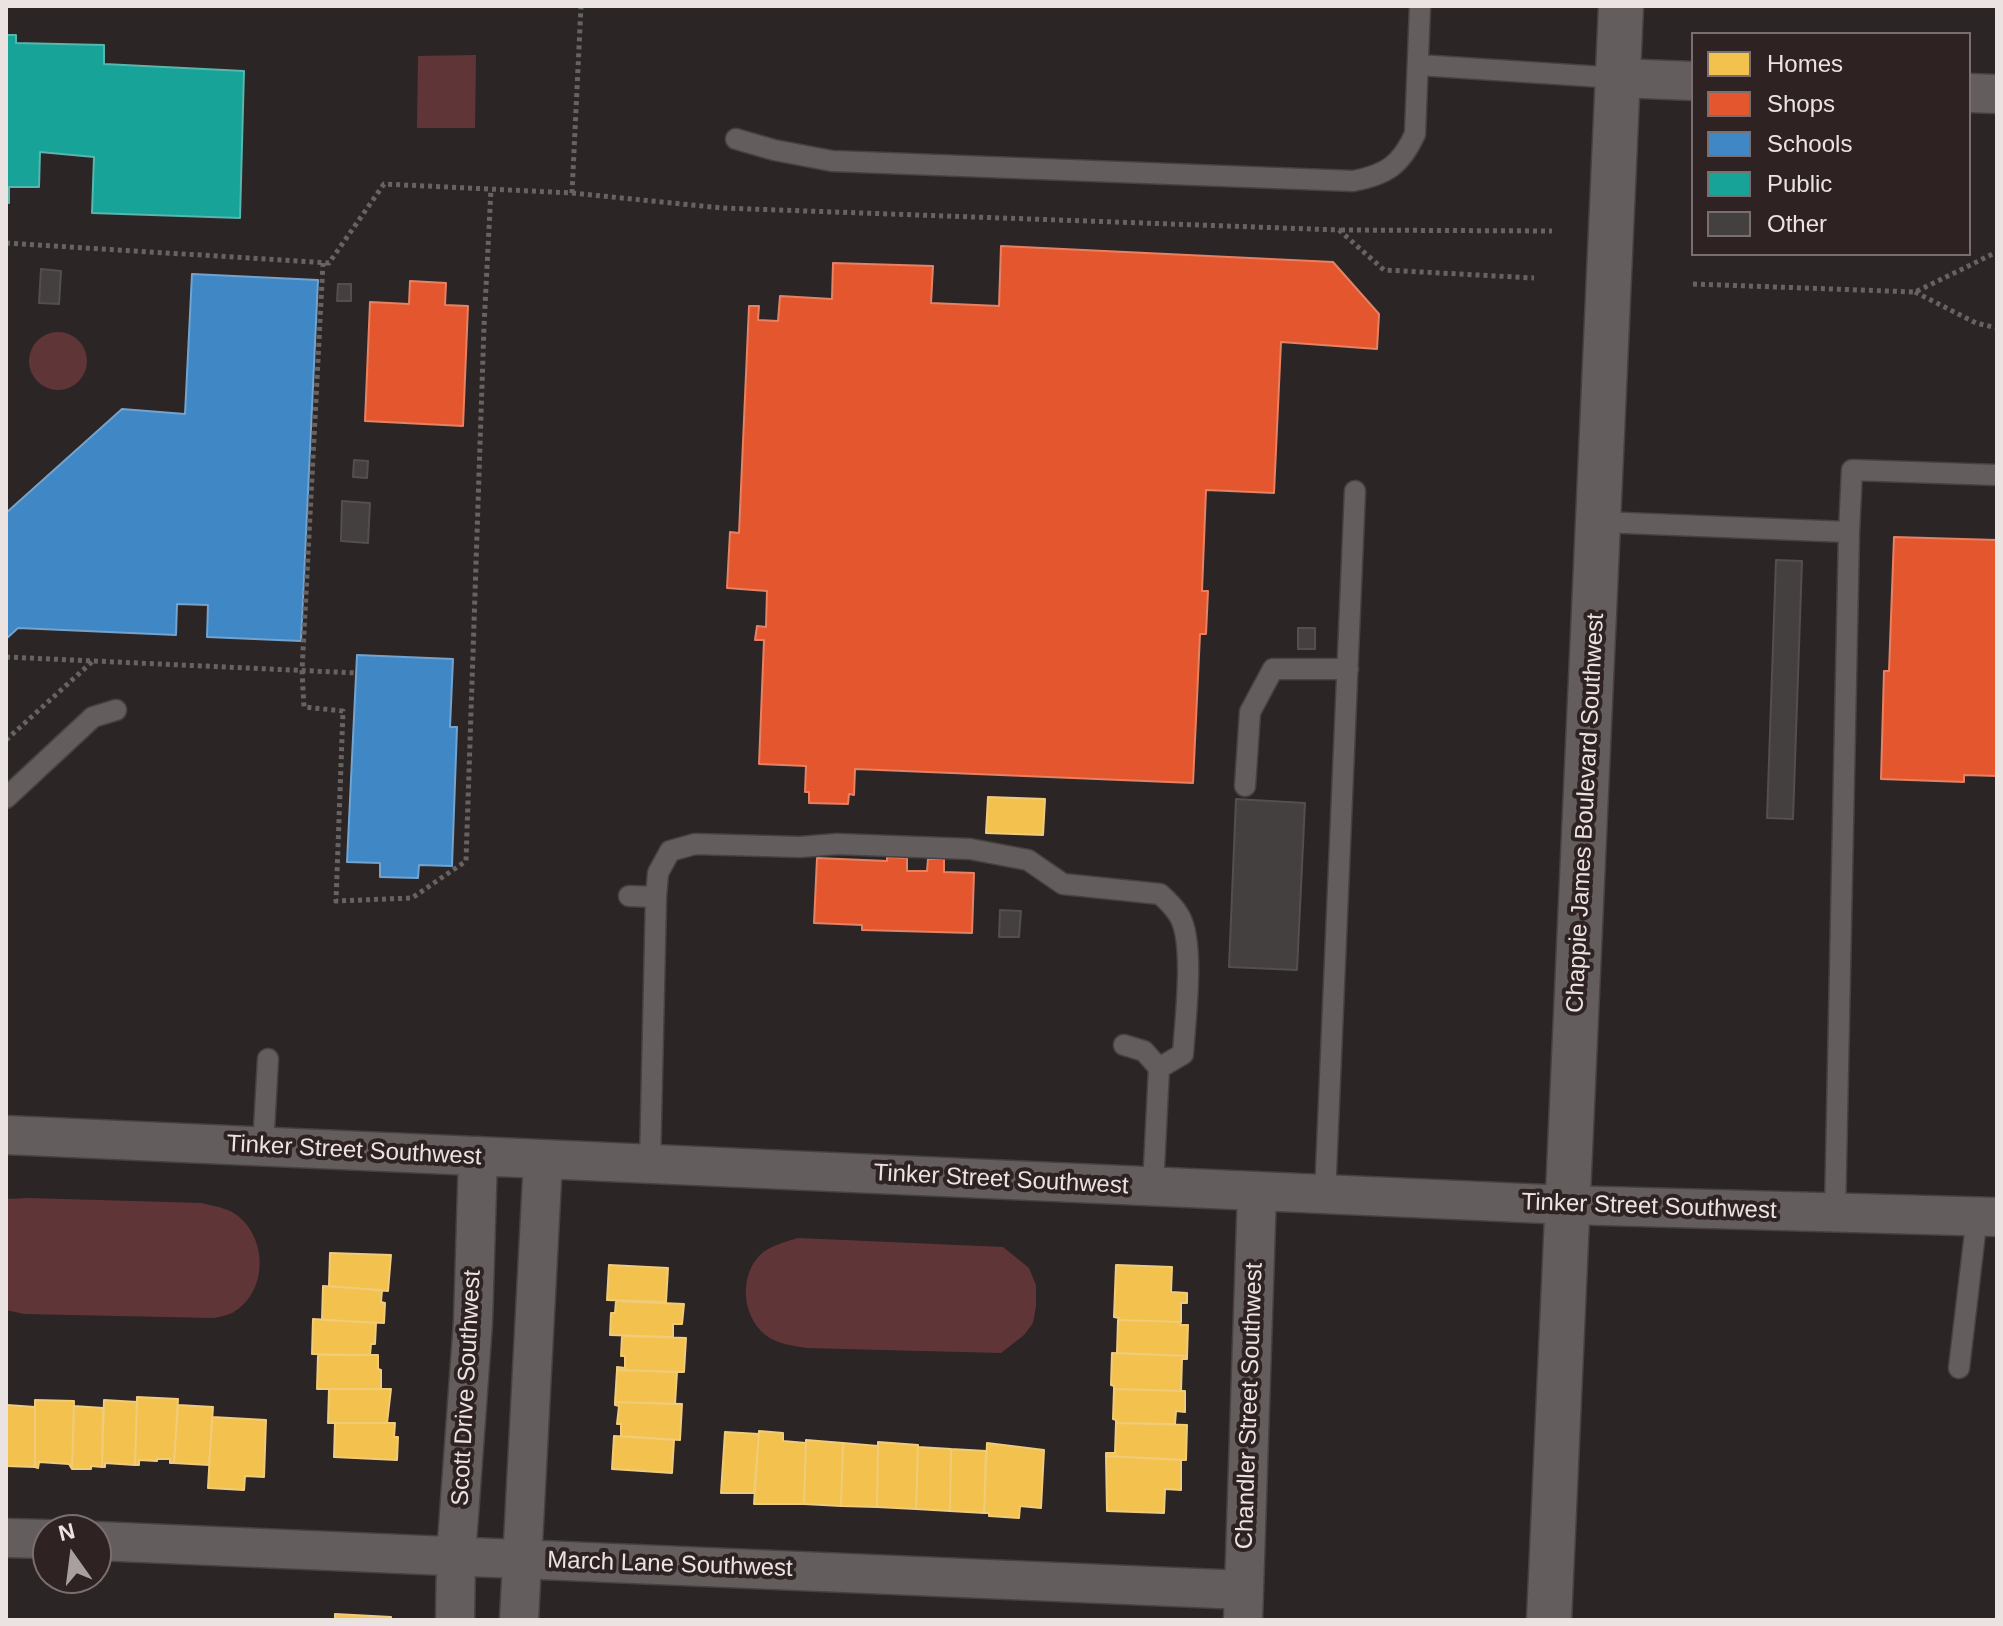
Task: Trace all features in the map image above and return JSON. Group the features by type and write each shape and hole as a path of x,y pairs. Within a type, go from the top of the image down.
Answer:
{"street":[{"name":"Chappie James Boulevard Southwest","path":"1549,1620 1621,6"},
{"path":"1618,78 1691,81"},
{"path":"1971,93 1997,94"},
{"name":"Tinker Street Southwest","path":"6,1135 1568,1205 1987,1216"},
{"name":"Scott Drive Southwest","path":"455,1620 456,1556 473,1322 478,1156"},
{"path":"519,1620 543,1160"},
{"name":"Chandler Street Southwest","path":"1244,1605 1257,1191"},
{"path":"6,1538 32,1539"},
{"name":"March Lane Southwest","path":"112,1542 522,1558 1244,1605"}],"lane":[{"path":"736,139 832,161 1353,181 1369,178 1391,169 1407,152 1415,134 1420,6"},
{"path":"1418,65 1618,78"},
{"path":"1835,1213 1852,470 1997,475"},
{"path":"1325,1195 1355,491"},
{"path":"1600,522 1849,532"},
{"path":"1245,786 1250,712 1273,669 1348,669"},
{"path":"6,798 93,717 116,710"},
{"path":"650,1164 658,873 670,851 695,844 800,847 837,844 970,849 1028,860 1063,884 1160,894 1172,904 1182,920 1188,946 1183,1054 1159,1068"},
{"path":"629,896 656,897"},
{"path":"1124,1045 1144,1051 1159,1068 1153,1187"},
{"path":"263,1147 268,1059"},
{"path":"1959,1368 1987,1216"}],"path":[{"path":"572,193 581,6"},
{"path":"6,243 329,263 384,184 572,193 722,208 1339,230 1552,231"},
{"path":"323,263 302,671 304,707 343,711 336,901 412,898 466,861 491,189"},
{"path":"1339,230 1384,270 1534,278"},
{"path":"1915,292 1997,252"},
{"path":"1693,284 1915,292 1976,323 1997,328"},
{"path":"6,657 357,673"},
{"path":"6,740 93,661"}],"shaded area":[{"path":"476,55 475,128 417,128 418,56"},
{"path":"58,332 79,340 87,361 79,382 58,390 37,382 29,361 37,340"},
{"path":"6,1199 202,1203 229,1210 244,1222 258,1248 260,1262 253,1291 232,1313 214,1318 24,1314 6,1310"},
{"path":"798,1238 1003,1247 1029,1268 1036,1285 1033,1323 1024,1335 1001,1353 806,1348 780,1342 765,1335 750,1315 747,1278 759,1256 777,1245"}],"building: Homes":[{"path":"988,797 1045,799 1043,835 986,833"},
{"path":"330,1253 391,1255 388,1291 329,1286"},
{"path":"609,1265 668,1268 666,1302 607,1300"},
{"path":"1116,1265 1172,1267 1171,1292 1187,1293 1187,1303 1181,1303 1181,1322 1118,1320 1114,1317"},
{"path":"323,1286 382,1290 384,1323 322,1320"},
{"path":"616,1301 684,1304 682,1324 673,1324 673,1337 610,1335 611,1313 615,1313"},
{"path":"313,1319 376,1323 375,1344 371,1344 370,1355 312,1354"},
{"path":"1118,1320 1181,1322 1180,1325 1188,1325 1187,1356 1117,1353"},
{"path":"622,1336 686,1338 684,1372 617,1370 617,1367 625,1368 625,1356 621,1356"},
{"path":"1112,1353 1187,1356 1187,1359 1182,1359 1181,1391 1114,1389 1111,1385"},
{"path":"318,1355 378,1355 381,1389 317,1389"},
{"path":"617,1370 677,1372 675,1404 615,1402"},
{"path":"329,1389 391,1389 387,1423 328,1423"},
{"path":"1114,1389 1185,1391 1185,1412 1176,1411 1175,1424 1116,1423 1113,1419"},
{"path":"137,1397 178,1399 174,1463 170,1463 170,1459 157,1459 139,1460 139,1465 135,1465"},
{"path":"35,1400 74,1401 72,1469 69,1464 39,1462 38,1468 35,1467"},
{"path":"104,1400 137,1402 135,1465 105,1463 102,1467"},
{"path":"615,1402 682,1404 680,1440 621,1436 621,1424 617,1424 619,1406"},
{"path":"7,1405 35,1407 35,1467 6,1466"},
{"path":"178,1405 213,1407 209,1465 174,1463"},
{"path":"74,1406 103,1408 102,1467 72,1469"},
{"path":"212,1417 266,1420 264,1477 245,1476 244,1490 208,1488"},
{"path":"335,1423 395,1423 397,1460 334,1457"},
{"path":"1116,1423 1187,1425 1186,1460 1106,1456 1106,1453 1115,1453"},
{"path":"759,1431 783,1433 783,1441 806,1443 804,1504 754,1504"},
{"path":"725,1432 759,1434 754,1493 721,1493"},
{"path":"614,1436 674,1440 672,1473 612,1469"},
{"path":"806,1440 843,1443 841,1506 804,1504"},
{"path":"878,1442 918,1445 916,1509 877,1507"},
{"path":"843,1443 878,1446 877,1507 841,1506"},
{"path":"987,1443 1044,1450 1041,1508 1020,1506 1019,1518 984,1513"},
{"path":"918,1447 951,1449 950,1511 916,1509"},
{"path":"951,1449 986,1451 984,1513 950,1511"},
{"path":"1106,1456 1181,1460 1181,1490 1165,1489 1164,1513 1107,1511"},
{"path":"335,1614 391,1617 391,1620 335,1620"}],"building: Shops":[{"path":"1001,246 1333,262 1379,314 1377,349 1281,342 1274,493 1206,490 1202,591 1208,591 1206,634 1200,634 1193,783 855,769 854,795 849,794 848,804 809,803 809,792 805,792 806,766 759,764 764,640 755,640 757,626 766,627 767,591 727,588 730,532 739,533 749,306 759,306 758,320 778,321 780,296 832,299 833,263 933,266 931,303 999,306"},
{"path":"410,281 446,283 445,305 468,306 463,426 365,421 370,302 409,304"},
{"path":"1894,537 1997,540 1997,776 1964,775 1964,782 1881,779 1884,671 1889,671"},
{"path":"887,857 907,858 907,871 927,871 928,859 944,859 944,872 974,873 972,933 862,930 862,925 814,923 817,858 887,861"}],"building: Schools":[{"path":"192,274 318,280 301,641 207,637 208,605 177,604 176,635 18,628 6,639 6,513 122,409 185,414"},
{"path":"357,655 453,659 450,727 457,727 452,866 419,865 418,878 380,877 380,863 347,862"}],"building: Public":[{"path":"6,35 16,35 16,43 104,45 104,64 244,71 240,218 92,213 94,157 40,152 39,187 9,187 9,203 6,203"}],"building: Other":[{"path":"41,269 61,271 59,304 39,303"},
{"path":"338,284 351,284 351,301 337,301"},
{"path":"354,460 368,461 367,478 353,477"},
{"path":"342,501 370,503 368,543 341,541"},
{"path":"1776,560 1802,561 1793,819 1767,818"},
{"path":"1298,628 1315,628 1315,649 1298,649"},
{"path":"1236,799 1305,803 1297,970 1229,967"},
{"path":"1000,910 1021,911 1019,937 999,937"}]}
